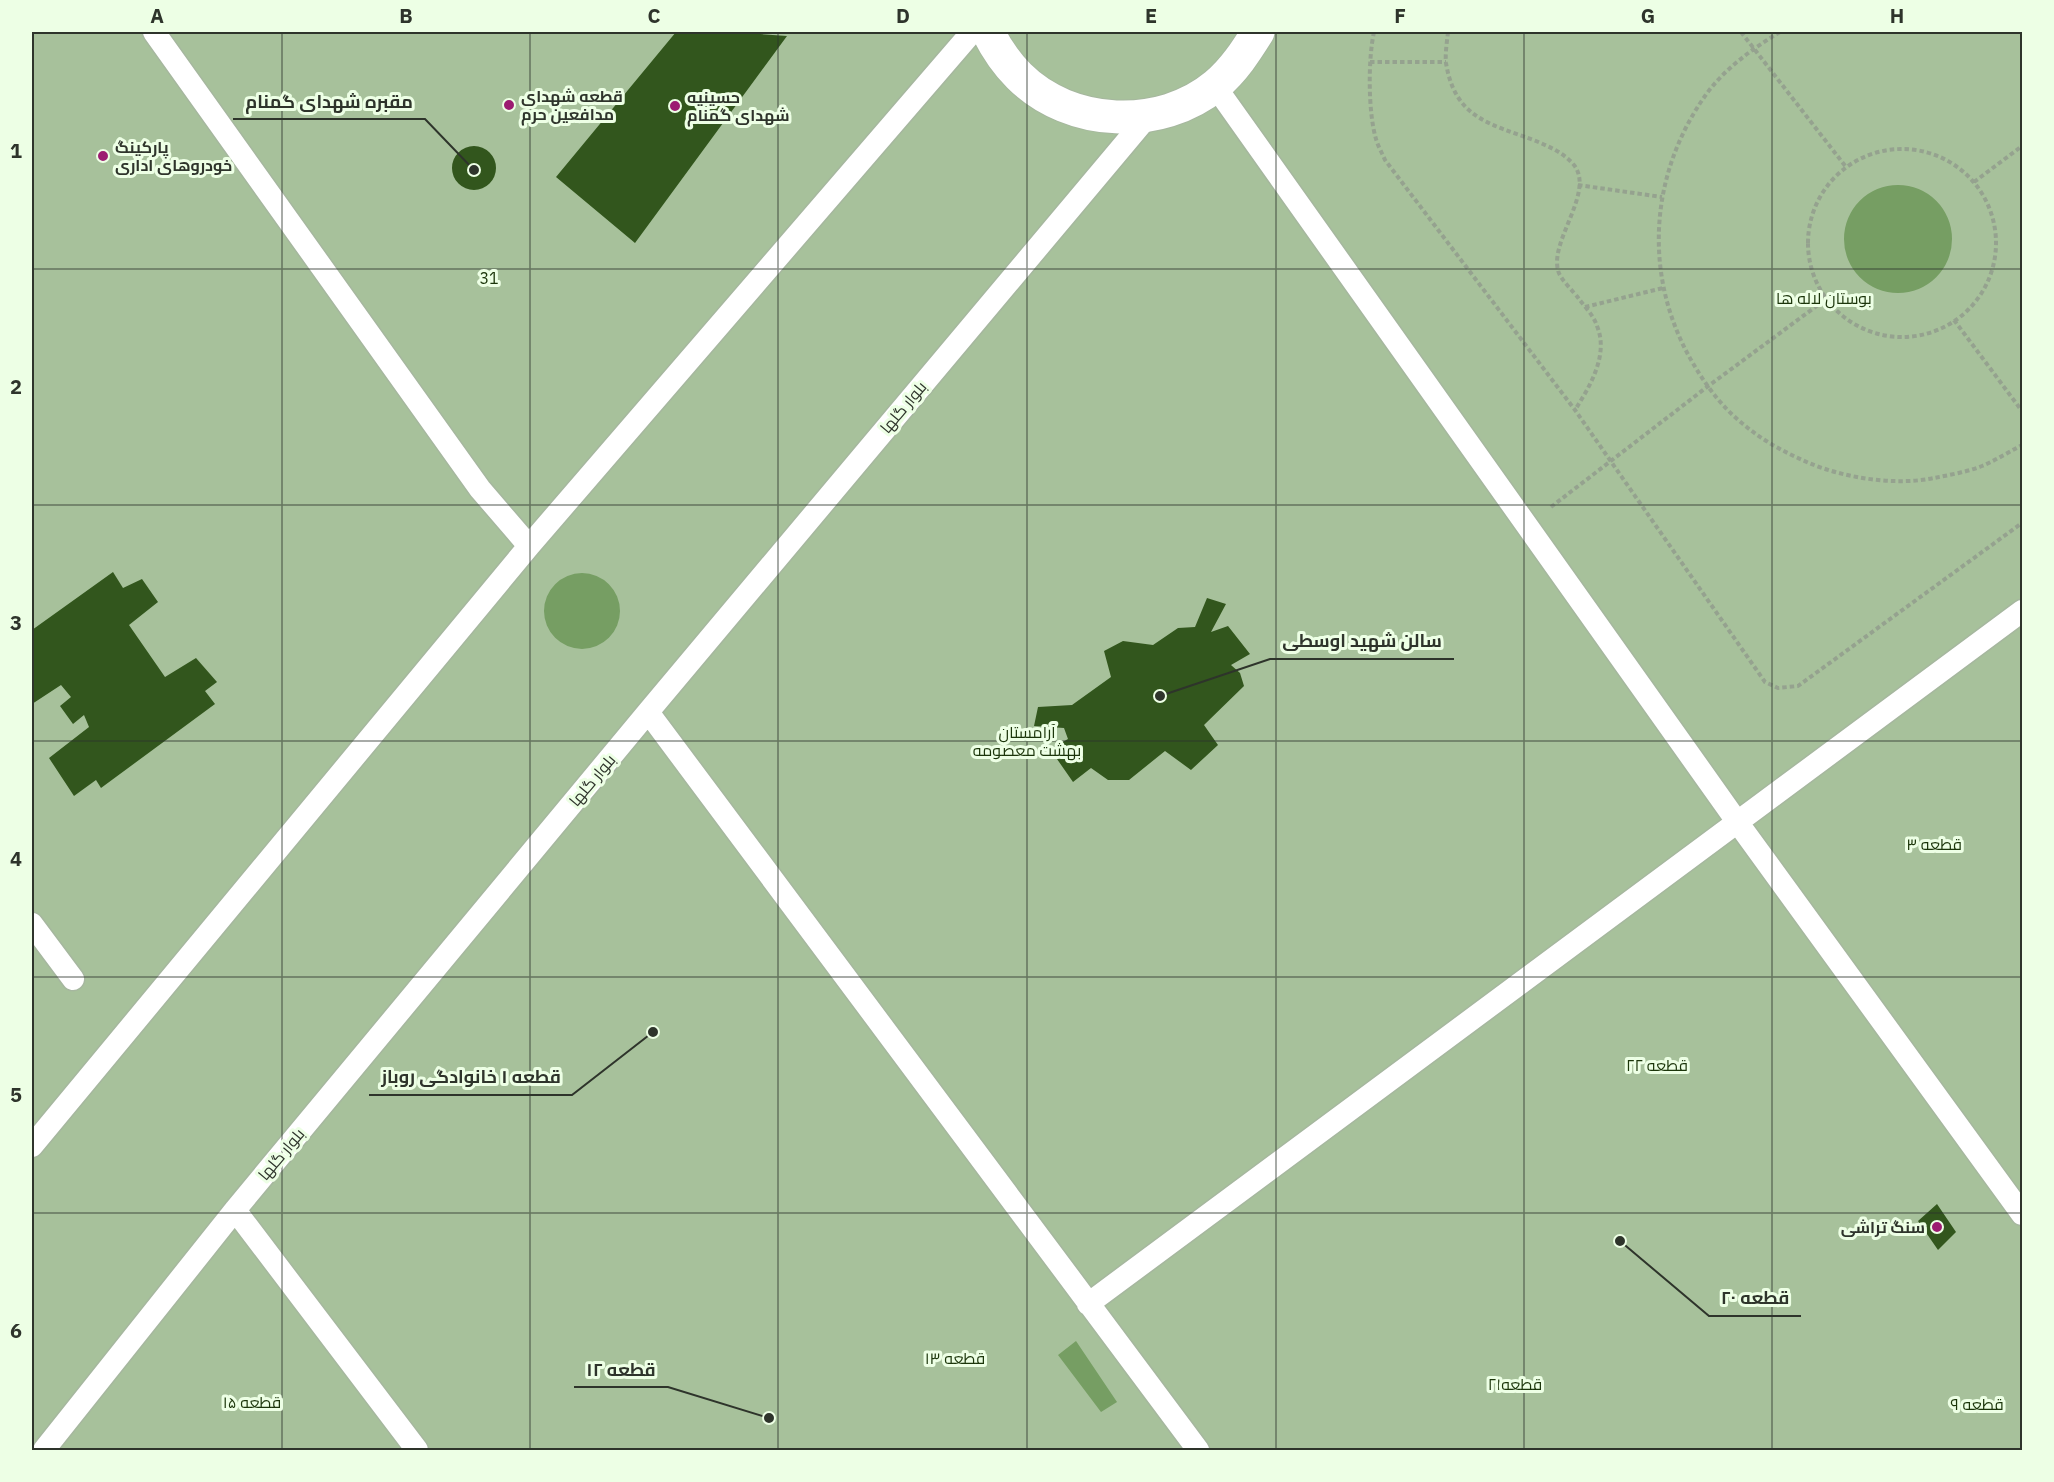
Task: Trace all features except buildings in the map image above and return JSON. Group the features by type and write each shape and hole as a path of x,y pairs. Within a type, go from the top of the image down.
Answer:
{"main road":[{"path":"988,32 998,51 1020,77 1047,98 1079,112 1113,118 1148,116 1183,105 1215,86 1240,61 1258,32"}],"lane":[{"path":"154,32 480,489 529,546"},
{"path":"32,1146 529,546 972,32"},
{"path":"1215,86 1738,823 2022,1214"},
{"name":"بلوار گلها","path":"44,1450 235,1210 648,712 1148,116"},
{"path":"1088,1304 2022,611"},
{"path":"648,712 1198,1450"},
{"path":"32,924 74,979"},
{"path":"235,1210 417,1450"}],"path":[{"path":"1374,32 1370,51 1371,102 1376,138 1385,160 1575,410 1765,682 1779,688 1798,686 2022,522"},
{"path":"1448,32 1446,62 1453,86 1464,108 1486,122 1549,146 1575,166 1579,176 1571,214 1558,252 1558,271 1598,326 1601,354 1590,386 1575,410"},
{"path":"1741,32 1846,167"},
{"path":"1780,32 1742,57 1706,95 1679,140 1662,197 1658,242 1663,288 1680,342 1707,387 1742,424 1784,452 1831,472 1880,480 1931,479 1980,466 2022,445"},
{"path":"1370,62 1446,62"},
{"path":"1974,182 2022,146"},
{"path":"1911,149 1940,156 1974,182 1986,199 1995,228 1995,258 1985,286 1968,310 1948,325 1920,335 1890,336 1862,328 1837,311 1826,299 1809,258 1809,229 1817,202 1833,178 1846,167 1879,151 1911,149"},
{"path":"1578,185 1662,197"},
{"path":"1585,307 1663,288"},
{"path":"1527,526 1707,387 1826,299"},
{"path":"1954,320 2022,411"}],"green space":[{"name":"آرامستان بهشت معصومه","path":"32,32 2022,32 2022,1450 32,1450"}],"shaded area":[{"path":"1898,185 1919,189 1936,201 1948,218 1952,239 1948,260 1936,277 1919,289 1898,293 1877,289 1860,277 1848,260 1844,239 1848,218 1860,201 1877,189"},
{"path":"582,573 596,576 609,584 617,597 620,611 617,625 609,638 596,646 582,649 568,646 555,638 547,625 544,611 547,597 555,584 568,576"},
{"path":"1076,1341 1117,1402 1101,1412 1058,1355"}],"place":[{"name":"قطعه شهدای مدافعین حرم","path":"509,105"},
{"name":"حسینیه شهدای گمنام","path":"675,106"},
{"name":"پارکینگ خودروهای اداری","path":"103,156"},
{"name":"مقبره شهدای گمنام","path":"474,170"},
{"name":"سالن شهید اوسطی","path":"1160,696"},
{"name":"قطعه ۱ خانوادگی روباز","path":"653,1032"},
{"name":"سنگ تراشی","path":"1937,1227"},
{"name":"قطعه ۲۰","path":"1620,1241"},
{"name":"قطعه ۱۲","path":"769,1418"}],"park label":[{"name":"31","path":"489,278"},
{"name":"بوستان لاله ها","path":"1824,298"},
{"name":"قطعه ۳","path":"1934,844"},
{"name":"قطعه ۲۲","path":"1657,1065"},
{"name":"قطعه ۱۳","path":"955,1358"},
{"name":"قطعه۲۱","path":"1515,1384"},
{"name":"قطعه ۱۵","path":"252,1402"},
{"name":"قطعه ۹","path":"1977,1404"}]}
